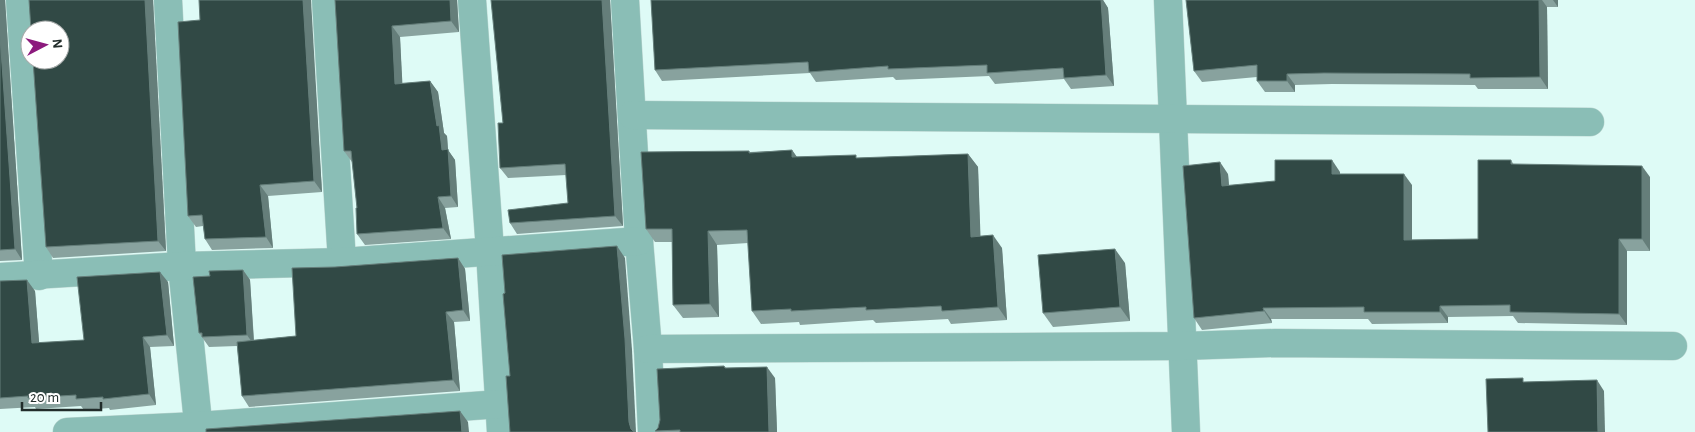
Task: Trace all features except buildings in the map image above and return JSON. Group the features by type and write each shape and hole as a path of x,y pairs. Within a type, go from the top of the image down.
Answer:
{"street":[{"path":"20,0 39,276"},
{"path":"168,0 182,266 199,429"},
{"path":"326,0 342,262"},
{"path":"472,0 501,432"},
{"path":"625,0 652,432"},
{"path":"1168,0 1186,432"},
{"path":"632,115 1590,122"},
{"path":"0,277 182,266 342,262 639,241"},
{"path":"648,349 1182,346 1275,343 1673,346"},
{"path":"67,432 199,429 500,404"}]}
